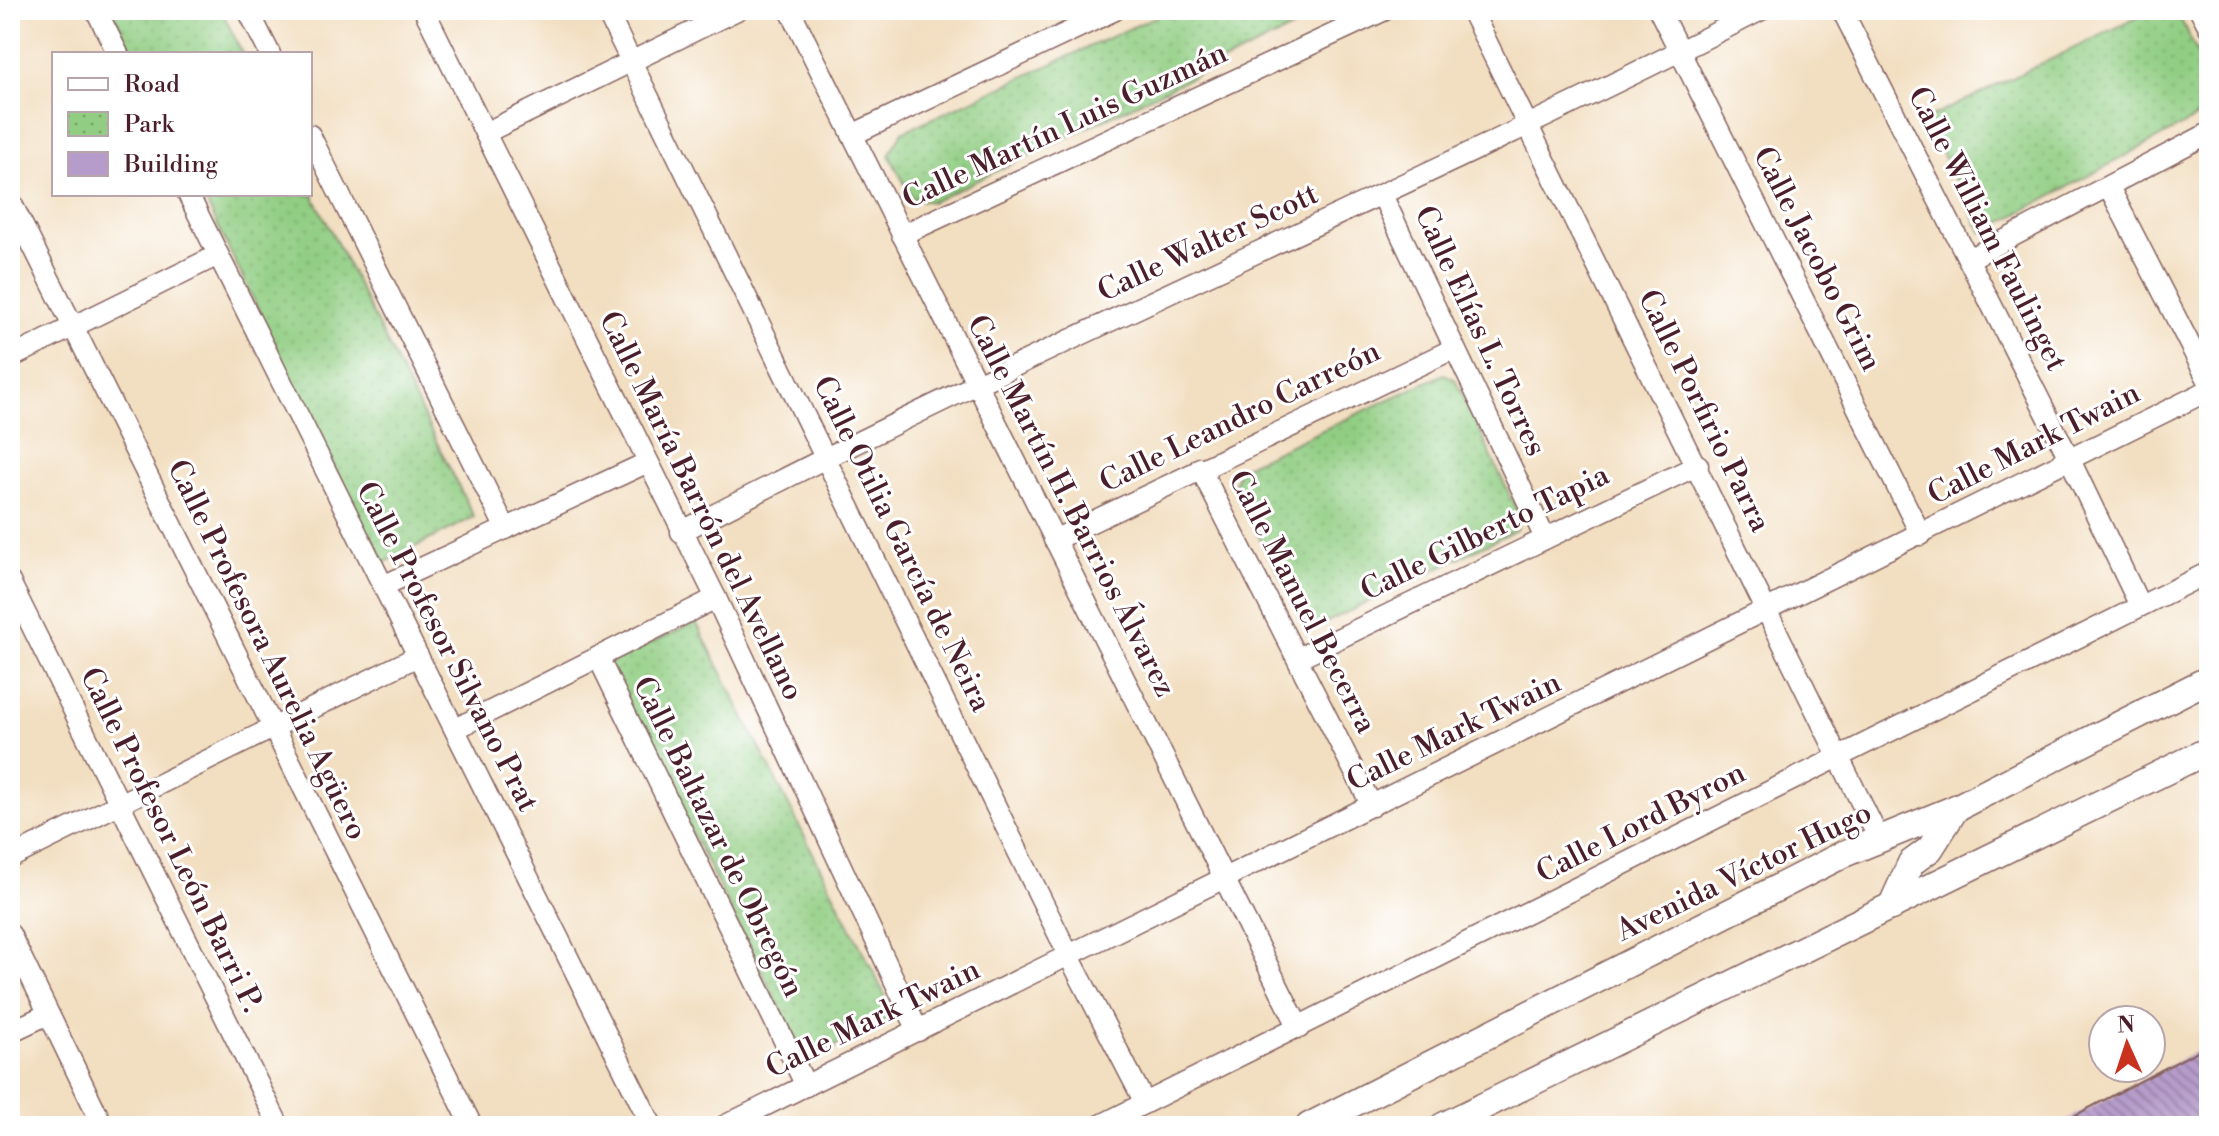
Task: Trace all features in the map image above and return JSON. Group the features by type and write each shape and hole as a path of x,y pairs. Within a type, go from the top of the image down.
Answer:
{"street":[{"path":"96,10 117,52"},
{"path":"248,10 269,52"},
{"name":"Calle María Barrón del Avellano","path":"424,10 646,463 716,598 918,1031"},
{"name":"Calle Otilia García de Neira","path":"606,10 1069,956 1145,1103"},
{"path":"485,133 737,10"},
{"name":"Calle Martín H. Barrios Álvarez","path":"790,10 1299,1028"},
{"path":"852,135 1115,10"},
{"name":"Calle Martín Luis Guzmán","path":"902,235 1385,10"},
{"name":"Calle Porfirio Parra","path":"1471,10 1698,465 1879,839"},
{"name":"Calle Jacobo Grim","path":"1659,10 1921,535"},
{"name":"Calle Walter Scott","path":"681,532 825,456 1382,195 1761,10"},
{"name":"Calle William Faulinget","path":"1842,10 2070,460 2140,606"},
{"path":"2200,10 2209,27"},
{"path":"1969,259 2209,133"},
{"path":"312,139 506,529"},
{"path":"2109,187 2209,382"},
{"name":"Calle Elías L. Torres","path":"1382,195 1544,536"},
{"name":"Calle Profesor Silvano Prat","path":"189,196 652,1126"},
{"name":"Calle Profesora Aurelia Agüero","path":"10,200 271,729 472,1126"},
{"path":"10,358 218,255"},
{"name":"Calle Leandro Carreón","path":"1054,540 1453,349"},
{"name":"Calle Mark Twain","path":"724,1126 2209,390"},
{"path":"383,586 646,463"},
{"name":"Calle Gilberto Tapia","path":"1298,658 1544,536 1698,465"},
{"name":"Calle Manuel Becerra","path":"1200,468 1372,806"},
{"name":"Calle Lord Byron","path":"1099,1126 2209,572"},
{"name":"Calle Profesor León Barri P.","path":"10,582 279,1126"},
{"path":"455,729 716,598"},
{"path":"10,858 418,656"},
{"name":"Calle Baltazar de Obregón","path":"598,657 806,1086"},
{"name":"Avenida Víctor Hugo","path":"1317,1124 1879,839 1956,808 2209,679"},
{"path":"1443,1126 2209,750"},
{"path":"1891,907 1911,863 1930,849 1956,808"},
{"path":"10,934 103,1126"},
{"path":"10,1032 48,1014"}],"green space":[{"path":"112,10 221,10 242,52 133,52"},
{"path":"1170,10 1331,10 932,202 913,199 889,155 902,132"},
{"path":"2153,10 2176,10 2209,76 2209,111 1982,233 1925,120"},
{"path":"312,193 474,517 382,564 203,196 312,196"},
{"path":"1444,374 1455,379 1520,517 1516,530 1317,627 1305,623 1233,488 1240,468"},
{"path":"696,622 895,1015 807,1062 607,664"}],"building":[{"path":"2209,1045 2209,1126 2055,1126 2135,1084 2167,1084 2167,1067"}]}
